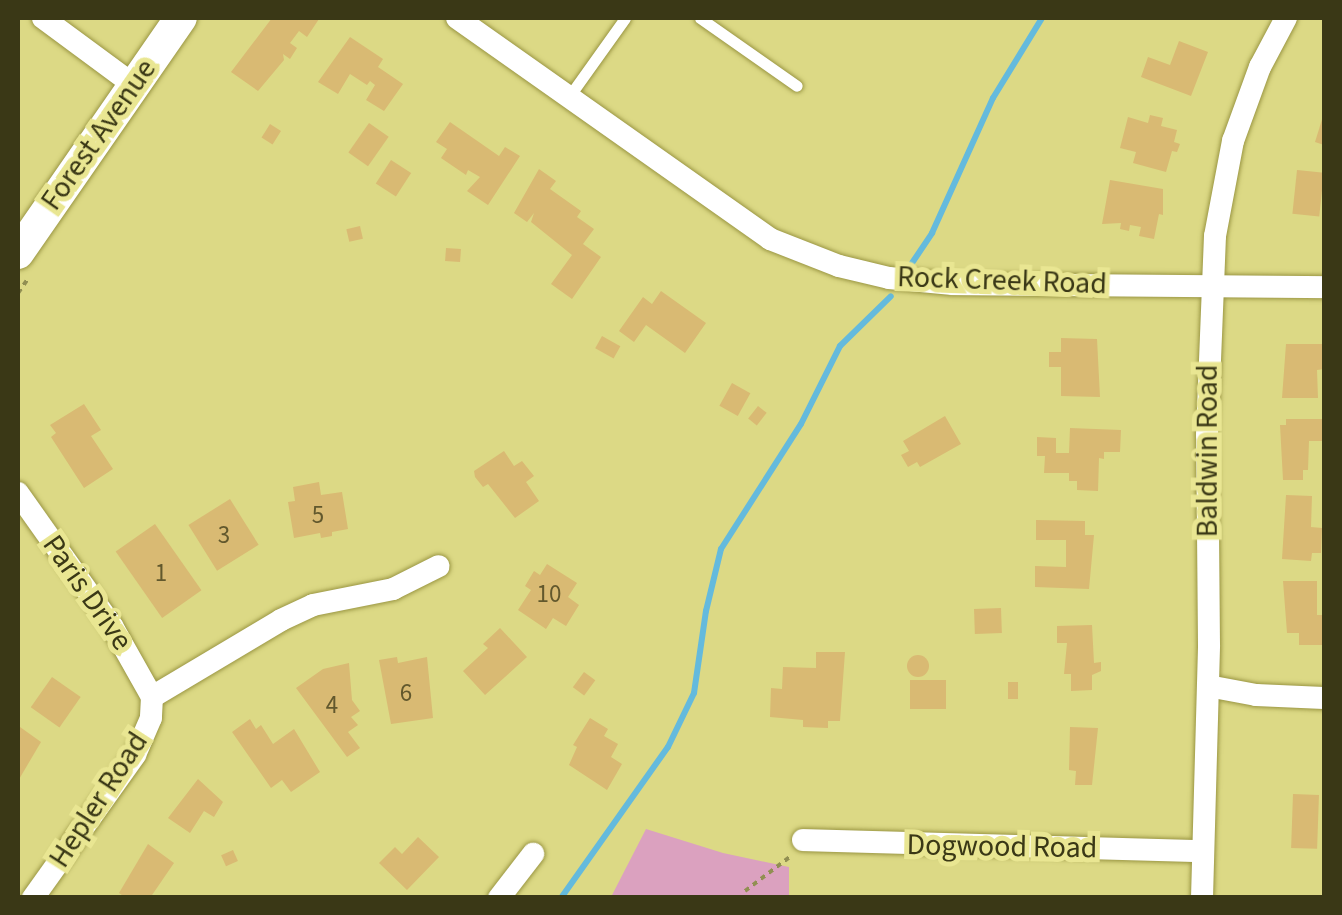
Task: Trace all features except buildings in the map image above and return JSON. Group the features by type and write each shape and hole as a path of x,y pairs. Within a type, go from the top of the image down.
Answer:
{"main road":[{"name":"Forest Avenue","path":"18,253 181,18"}],"street":[{"path":"42,18 134,85"},
{"name":"Rock Creek Road","path":"457,18 770,239 839,266 889,278 952,284 1324,287"},
{"name":"Baldwin Road","path":"1202,898 1208,686 1210,285 1233,141 1260,67 1286,18"},
{"name":"Paris Drive","path":"18,493 112,626 152,697"},
{"path":"152,697 281,620 314,606 393,588 439,566"},
{"path":"1208,686 1256,695 1324,698"},
{"name":"Hepler Road","path":"33,898 134,755 151,718 152,697"},
{"name":"Dogwood Road","path":"803,840 1201,850"},
{"path":"499,898 533,854"}],"lane":[{"path":"568,98 625,18"},
{"path":"700,18 715,22 798,86"}],"path":[{"path":"745,891 774,872 803,840"}],"shaded area":[{"path":"646,829 723,853 789,867 789,897 611,897"}],"waterway":[{"path":"912,263 932,233 993,98 1042,18"},
{"path":"561,898 668,747 694,693 706,611 721,549 801,424 840,346 891,296"}]}
